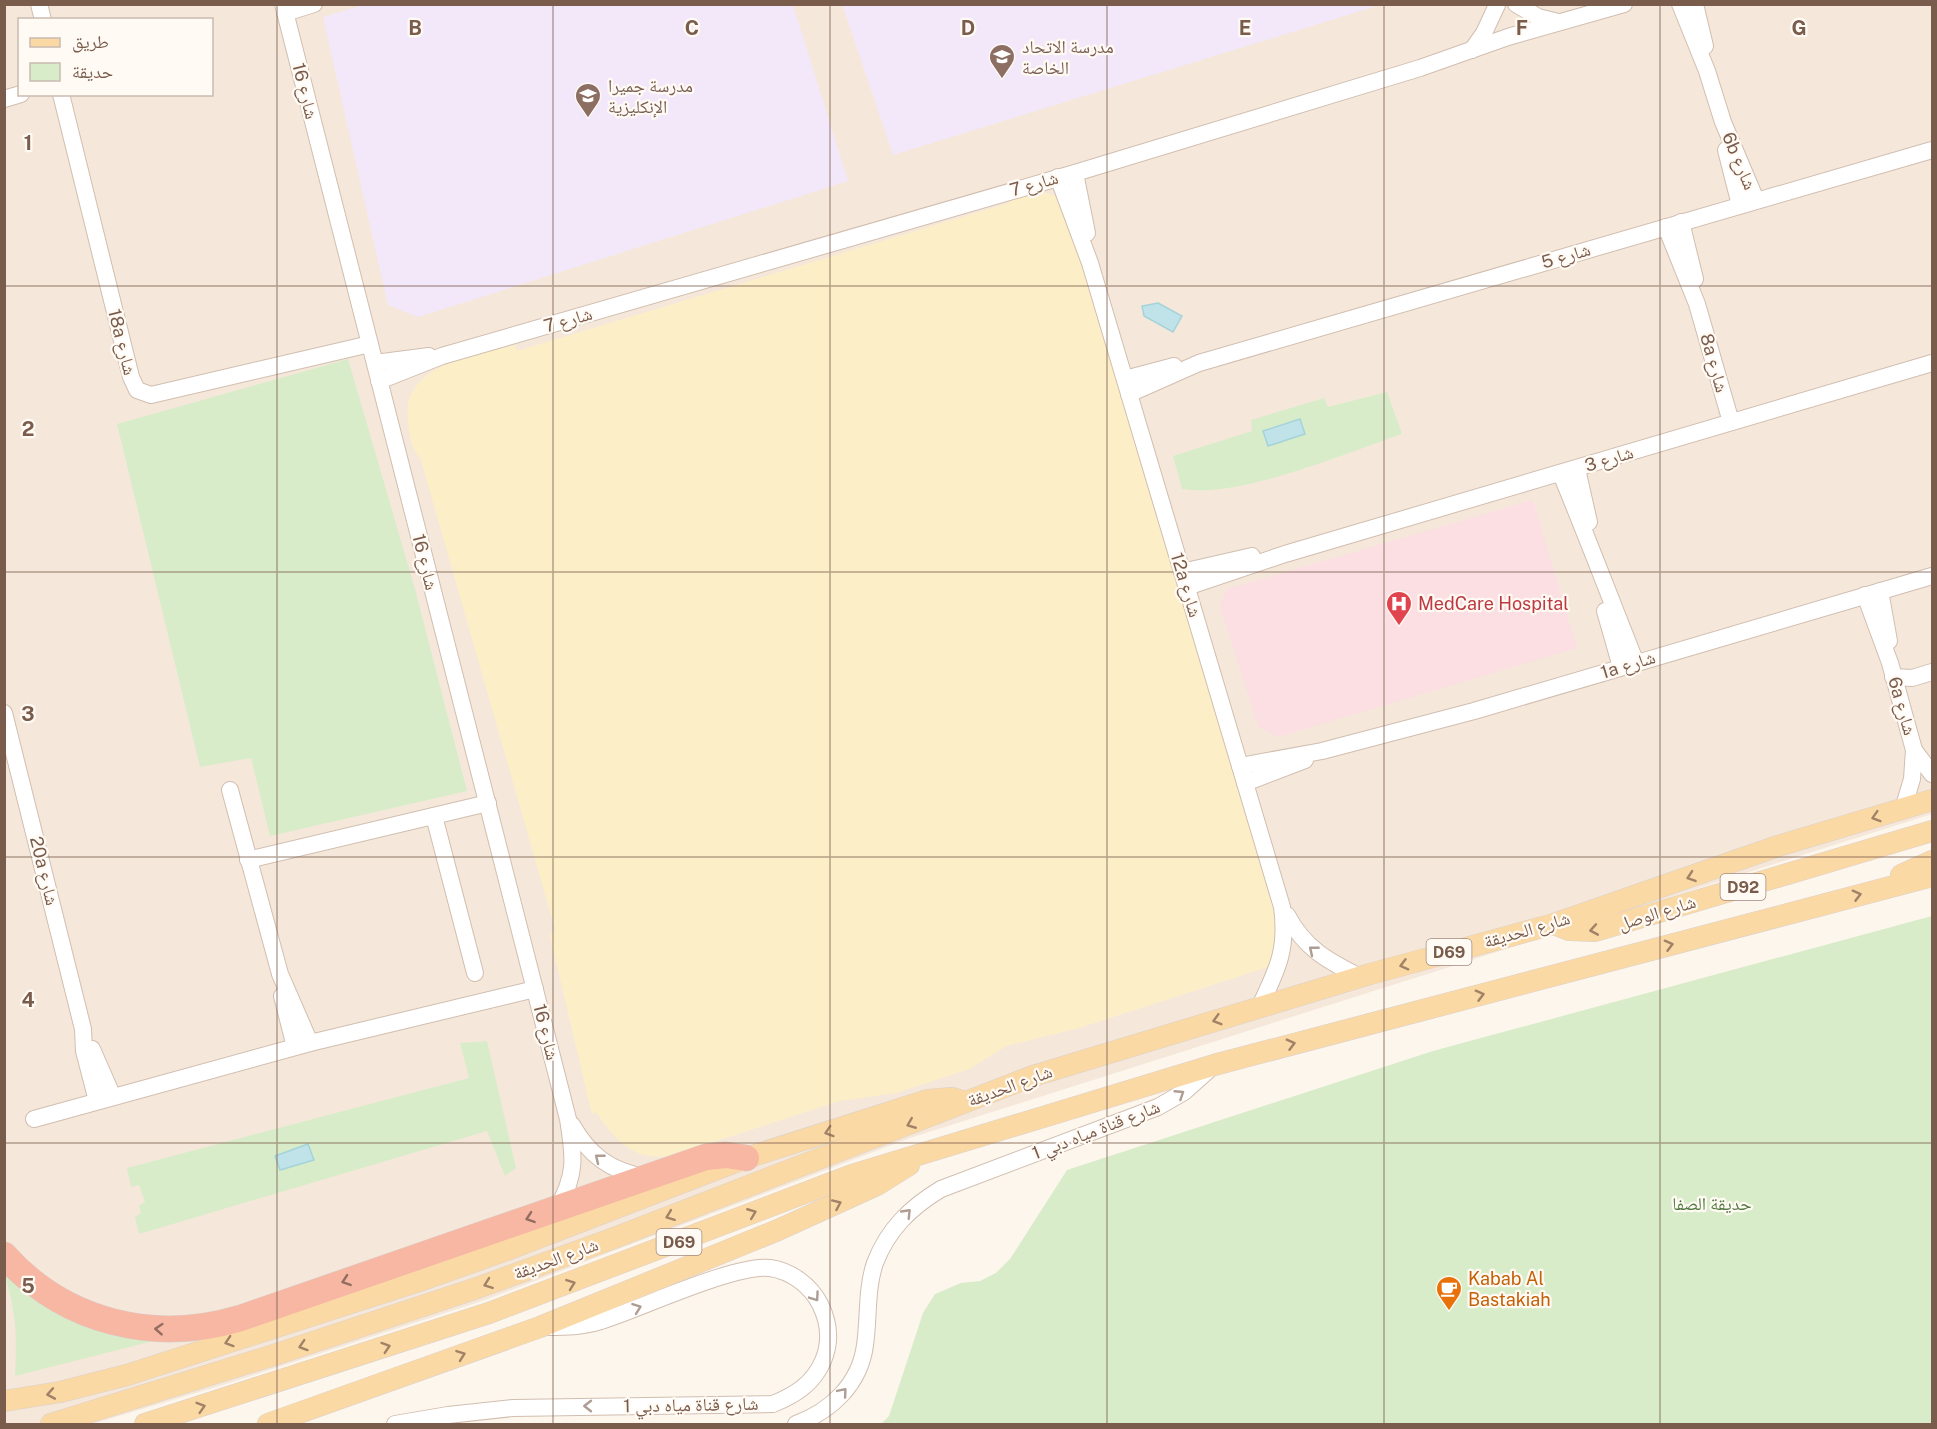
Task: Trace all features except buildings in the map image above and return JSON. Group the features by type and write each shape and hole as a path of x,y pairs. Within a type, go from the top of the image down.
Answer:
{"highway":[{"path":"4,1255 45,1291 91,1314 140,1328 191,1329 241,1318 706,1157 726,1155 746,1158"}],"main road":[{"name":"شارع الحديقة","path":"51,1425 477,1288 614,1238 966,1102 1104,1053 1360,977 1554,924 1778,846 1932,800"},
{"name":"شارع الوصل","path":"1554,924 1569,930 1595,931 1932,831"},
{"name":"شارع الحديقة","path":"145,1425 489,1313 623,1264 798,1195 927,1152 1214,1065 1886,887 1907,871 1932,861"},
{"path":"1886,887 1932,876"},
{"path":"4,1401 96,1384 463,1266 746,1158 928,1100 952,1098 966,1102"},
{"path":"268,1425 540,1327 858,1194 895,1175 927,1152"}],"street":[{"path":"284,9 314,4"},
{"path":"1514,4 1538,17 1559,23"},
{"path":"1514,4 1516,34"},
{"name":"شارع 7","path":"379,381 442,356 1075,172 1472,50 1516,34 1624,4"},
{"name":"6b شارع","path":"1680,4 1707,70 1723,122 1725,145 1748,203"},
{"name":"6b شارع","path":"1695,4 1706,48 1707,70"},
{"path":"1497,5 1516,34"},
{"path":"1472,50 1484,33 1497,5"},
{"name":"شارع 16","path":"284,9 568,1119 574,1168 568,1190 557,1209"},
{"name":"18a شارع","path":"61,96 131,377 137,390 151,395 370,344"},
{"name":"شارع 5","path":"1127,387 1199,363 1932,150"},
{"name":"12a شارع","path":"1075,172 1090,263"},
{"name":"12a شارع","path":"1058,177 1090,263 1282,907 1285,927 1283,952 1259,1008"},
{"name":"8a شارع","path":"1674,225 1731,422"},
{"name":"شارع 7","path":"375,363 413,357 442,356"},
{"name":"شارع 3","path":"1184,579 1285,554 1569,472 1932,363"},
{"path":"1569,472 1589,521 1591,544 1602,584 1604,606 1628,665"},
{"name":"1a شارع","path":"1240,766 1322,751 1932,576"},
{"name":"6a شارع","path":"1872,593 1914,750 1912,779 1903,809"},
{"path":"1892,670 1912,678 1932,672"},
{"name":"20a شارع","path":"4,713 82,1029 84,1052 105,1099"},
{"name":"6a شارع","path":"1914,750 1932,774"},
{"name":"1a شارع","path":"1245,783 1322,751"},
{"path":"230,790 280,974 282,997 302,1045"},
{"path":"248,860 488,804"},
{"path":"434,816 475,973"},
{"name":"12a شارع","path":"1282,907 1305,944 1323,958 1360,977"},
{"path":"34,1119 302,1045 535,989"},
{"name":"شارع قناة مياه دبي 1","path":"796,1425 813,1418 833,1404 855,1376 865,1346 869,1288 875,1264 885,1241 917,1203 941,1189 1158,1107 1184,1092 1214,1065"},
{"name":"شارع 16","path":"568,1119 580,1139 599,1160 626,1174 645,1177"},
{"name":"شارع قناة مياه دبي 1","path":"395,1425 448,1414 513,1408 773,1404 799,1391 819,1370 827,1352 829,1332 825,1314 816,1296 803,1282 786,1272 770,1268 737,1272 589,1325 540,1327"}],"shaded area":[{"name":"مدرسة جميرا الإنكليزية","path":"367,4 793,5 848,181 418,317 388,305 323,17"},
{"name":"مدرسة الاتحاد الخاصة","path":"842,4 1380,4 1380,5 893,155"},
{"path":"5,5 1932,5 1932,814 910,1138 485,1300 226,1384 92,1424 5,1424"},
{"name":"MedCare Hospital","path":"1533,500 1577,648 1278,737 1258,727 1220,606 1227,589"}],"green space":[{"path":"348,359 415,589 467,791 270,836 251,758 200,767 117,424"},
{"path":"1387,392 1402,434 1261,481 1205,490 1182,489 1173,456 1252,431 1251,420 1324,398 1328,407"},
{"name":"حديقة الصفا","path":"1932,916 1932,1424 881,1424 889,1416 923,1313 935,1294 961,1283 980,1281 996,1273 1010,1259 1067,1170 1433,1051"},
{"path":"487,1041 516,1168 505,1176 487,1131 139,1234 135,1217 141,1213 139,1205 145,1202 139,1185 131,1187 127,1168 469,1078 460,1043"},
{"path":"4,1266 173,1336 15,1376 15,1322"}],"sand":[{"path":"1042,192 1057,196 1086,223 1293,920 1274,965 1079,1028 1006,1046 969,1069 896,1093 839,1101 674,1155 660,1157 638,1153 620,1141 596,1112 592,1114 550,936 555,929 421,460 412,442 408,421 409,402 416,387 428,375 462,359 515,345 517,351 1009,203 1016,195"}],"water":[{"path":"1158,303 1182,316 1173,332 1144,316 1142,306"},
{"path":"1300,419 1305,434 1268,446 1263,431"},
{"path":"308,1144 314,1160 280,1170 275,1156"}],"place":[{"name":"مدرسة الاتحاد الخاصة","path":"1002,80"},
{"name":"مدرسة جميرا الإنكليزية","path":"588,119"},
{"name":"MedCare Hospital","path":"1399,627"},
{"name":"Kabab Al Bastakiah","path":"1449,1312"}]}
